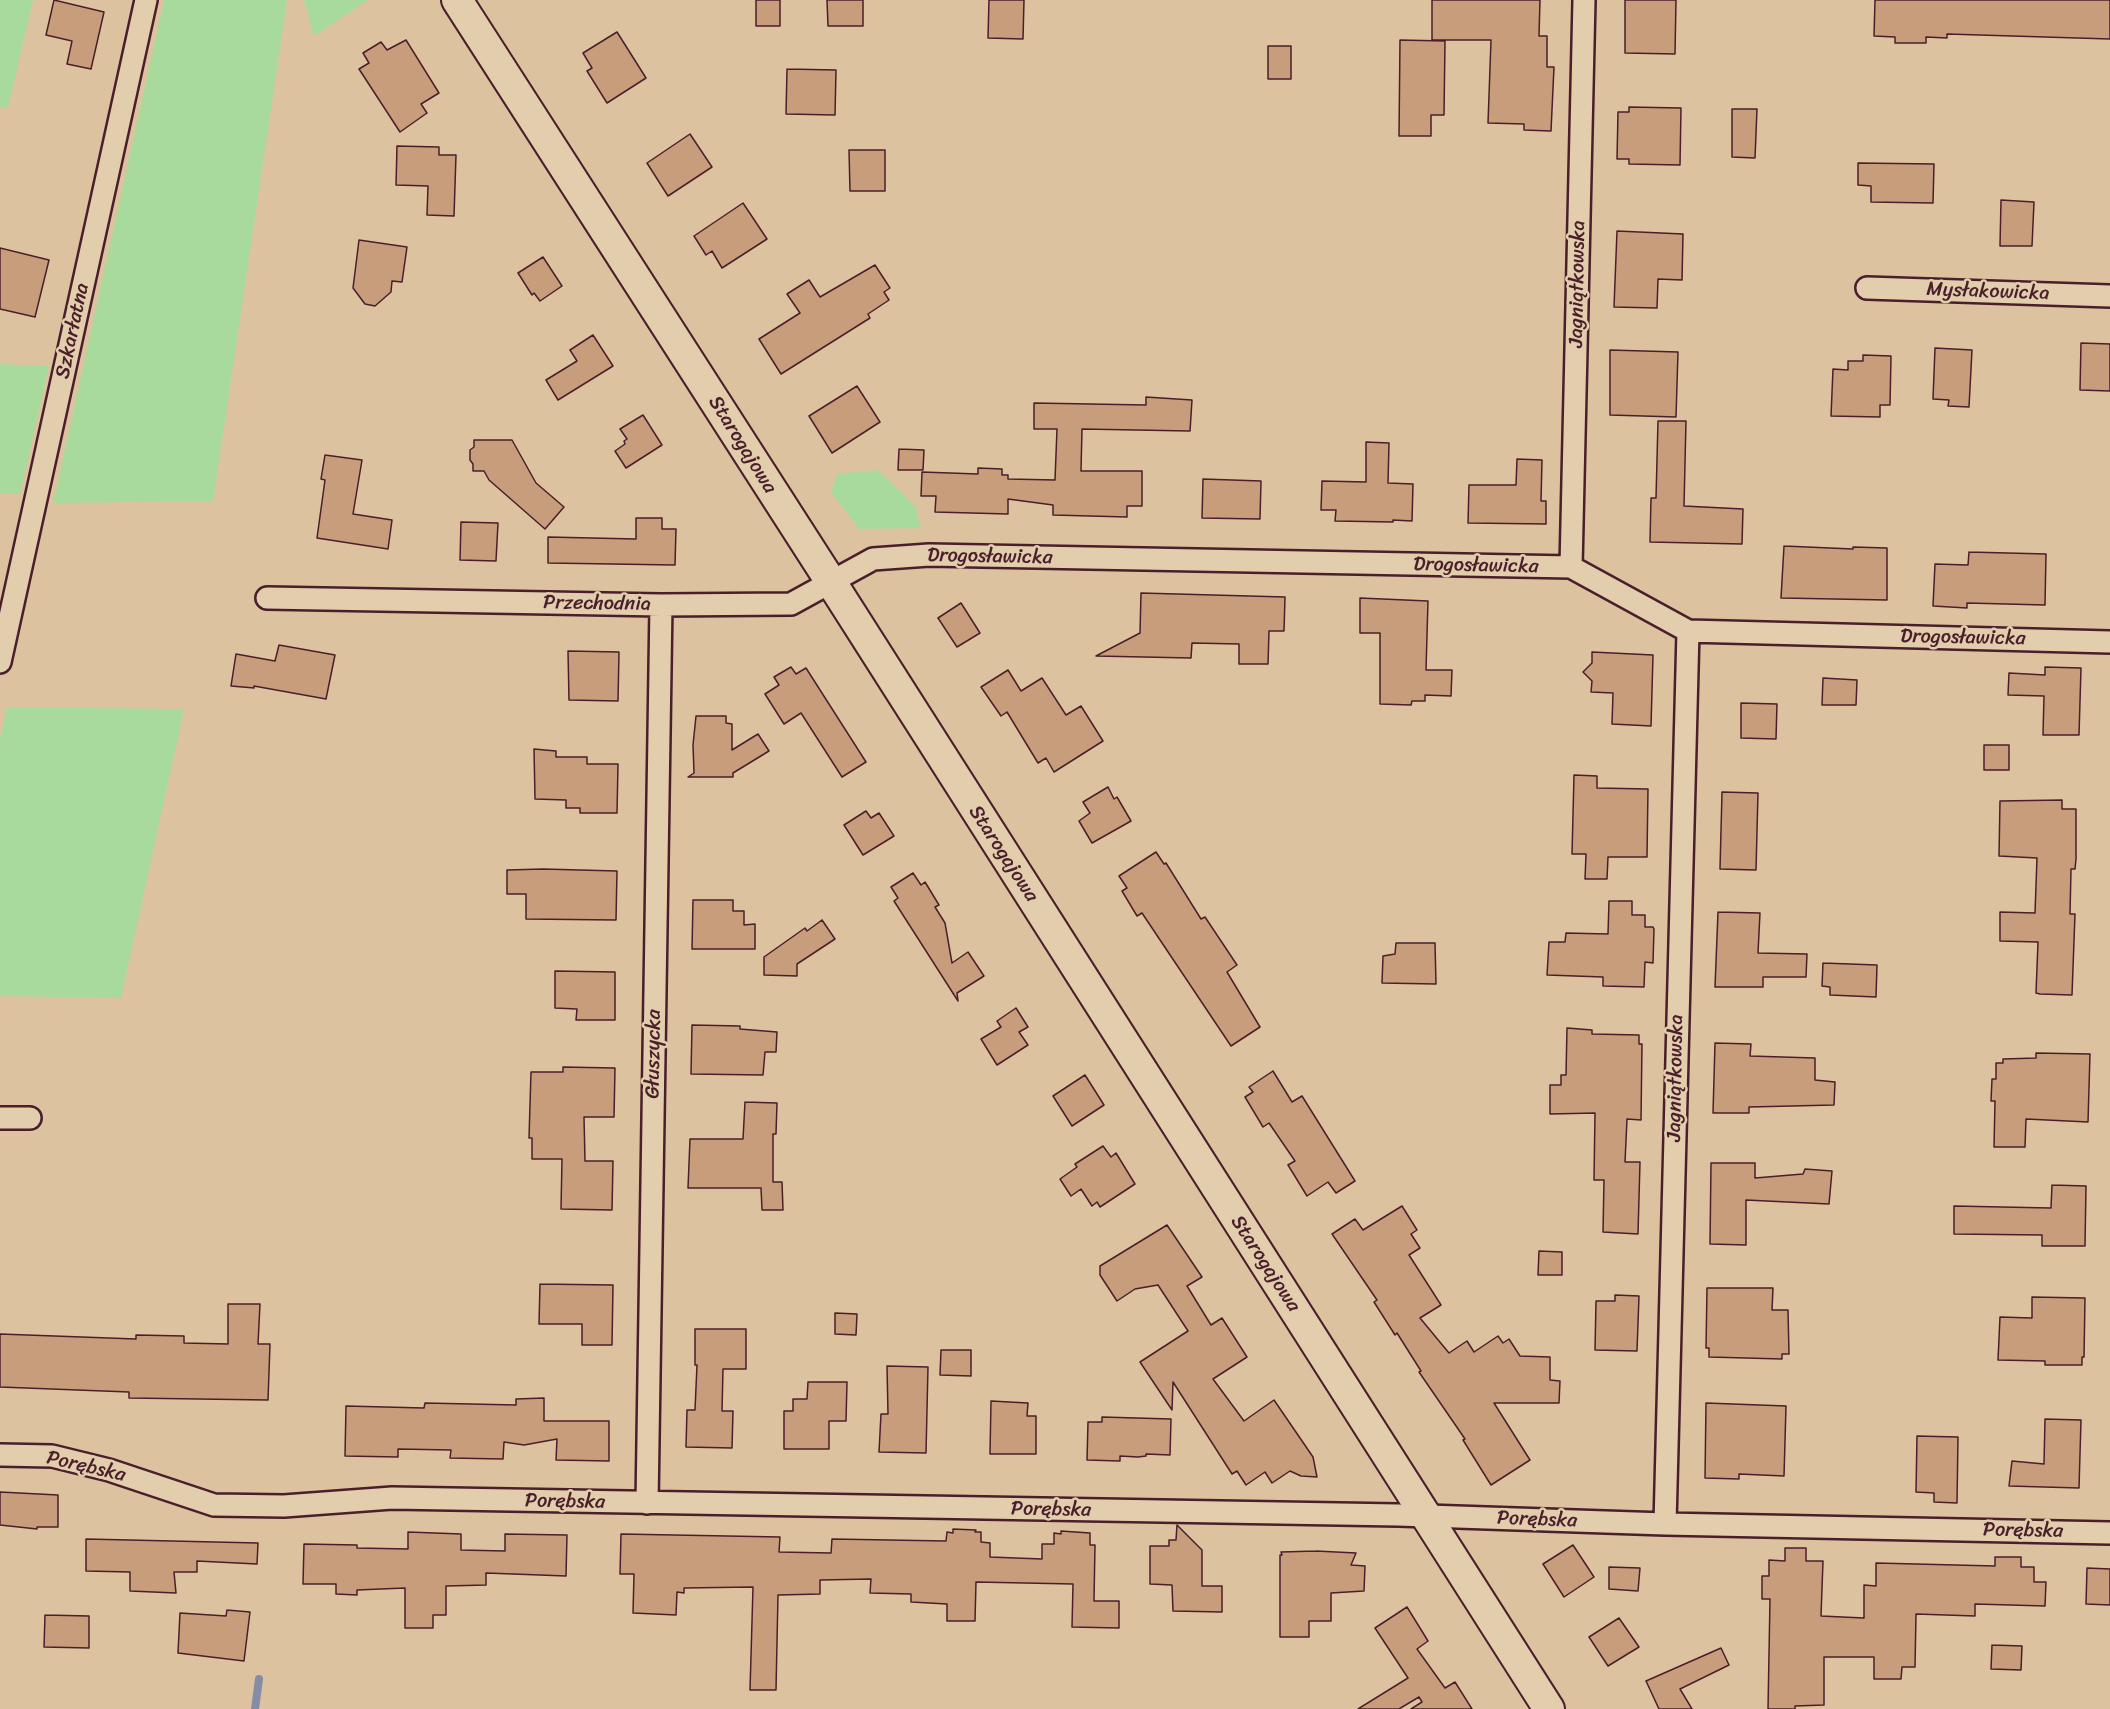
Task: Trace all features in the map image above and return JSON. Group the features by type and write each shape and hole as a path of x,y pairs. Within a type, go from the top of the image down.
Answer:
{"street":[{"name":"Szkarłatna","path":"0,662 146,0"},
{"name":"Starogajowa","path":"457,0 1550,1709"},
{"name":"Jagniątkowska","path":"1571,567 1584,0"},
{"name":"Mysłakowicka","path":"1867,288 2110,296"},
{"name":"Drogosławicka","path":"831,582 873,560 929,555 1571,567 1688,631 2110,642"},
{"name":"Przechodnia","path":"267,598 661,605 791,604 831,582"},
{"name":"Głuszycka","path":"647,1503 661,605"},
{"name":"Jagniątkowska","path":"1665,1524 1688,631"},
{"path":"0,1118 30,1118"},
{"name":"Porębska","path":"0,1455 52,1456 109,1470 214,1505 284,1506 392,1498 1426,1516 1665,1524 2110,1533"}],"green space":[{"path":"0,0 33,0 8,107 0,107"},
{"path":"164,0 287,0 213,501 53,503"},
{"path":"304,0 368,0 314,36"},
{"path":"0,364 49,366 20,494 0,494"},
{"path":"878,470 916,507 920,528 859,529 831,492 837,474"},
{"path":"7,707 184,709 121,998 0,996 0,738"}],"building":[{"path":"54,0 104,12 91,69 67,64 72,41 46,35"},
{"path":"756,0 780,0 780,26 756,26"},
{"path":"827,0 863,0 863,26 828,26"},
{"path":"989,0 1024,0 1023,39 988,38"},
{"path":"1432,0 1540,0 1539,36 1547,36 1547,67 1554,67 1551,131 1524,130 1524,124 1488,123 1491,40 1432,40"},
{"path":"1625,0 1676,0 1675,54 1625,53"},
{"path":"1875,0 2110,0 2110,39 1947,34 1947,38 1926,37 1926,43 1895,43 1895,37 1874,36"},
{"path":"617,32 646,78 607,103 587,71 592,68 583,53"},
{"path":"406,40 439,93 421,104 427,113 400,132 359,69 369,63 363,53 381,42 387,50"},
{"path":"1400,40 1445,41 1444,115 1431,115 1431,136 1399,136"},
{"path":"1268,46 1291,46 1291,79 1268,79"},
{"path":"787,69 836,70 835,115 786,114"},
{"path":"1629,107 1681,108 1680,165 1629,164 1629,159 1617,159 1618,112 1629,112"},
{"path":"1732,109 1757,109 1755,158 1732,157"},
{"path":"690,134 712,167 668,196 647,163"},
{"path":"397,146 439,147 439,155 456,155 454,216 427,215 428,186 396,185"},
{"path":"849,150 885,150 885,191 850,191"},
{"path":"1858,163 1934,164 1933,203 1871,202 1871,186 1858,185"},
{"path":"2001,200 2034,202 2032,246 2000,246"},
{"path":"743,203 767,239 722,268 712,251 706,255 694,236"},
{"path":"1617,231 1683,234 1682,280 1658,279 1657,308 1614,307"},
{"path":"359,240 407,247 402,282 392,281 391,292 375,306 365,304 353,288"},
{"path":"0,248 49,260 35,317 0,309"},
{"path":"543,257 562,286 540,301 534,293 532,295 518,273"},
{"path":"875,265 890,288 884,292 889,300 868,314 870,318 781,374 759,339 800,313 787,294 809,280 820,297"},
{"path":"593,335 613,366 558,400 546,380 577,361 570,350"},
{"path":"2081,343 2110,344 2110,391 2080,390"},
{"path":"1935,348 1972,350 1969,407 1948,406 1949,400 1933,399"},
{"path":"1610,350 1678,352 1676,417 1610,415"},
{"path":"1863,355 1891,356 1890,405 1880,405 1880,417 1831,416 1833,369 1848,370 1848,361 1863,361"},
{"path":"857,386 880,422 832,453 809,416"},
{"path":"1146,397 1192,400 1190,431 1082,429 1081,471 1142,471 1142,506 1127,506 1127,517 1053,515 1053,505 1008,499 1008,514 935,512 936,496 921,496 922,472 978,474 978,468 1002,469 1002,475 1008,475 1008,479 1055,480 1057,429 1034,429 1034,403 1146,405"},
{"path":"643,415 662,445 626,468 615,451 625,444 624,441 627,439 620,429"},
{"path":"1658,421 1686,421 1684,506 1743,509 1742,544 1650,542 1651,498 1656,498"},
{"path":"474,440 512,440 536,483 564,507 545,529 489,480 484,471 473,471 470,450 474,447"},
{"path":"1366,442 1389,443 1388,483 1413,484 1412,521 1335,521 1336,510 1321,510 1322,481 1366,482"},
{"path":"899,449 924,450 923,470 898,470"},
{"path":"325,455 362,460 353,514 392,520 388,549 317,538 325,480 321,479"},
{"path":"1517,459 1542,460 1541,501 1546,501 1546,524 1468,523 1469,485 1516,485"},
{"path":"1203,479 1261,481 1260,519 1202,518"},
{"path":"636,518 662,518 662,529 676,529 675,565 548,563 548,537 636,539"},
{"path":"461,522 498,523 496,561 460,560"},
{"path":"1784,546 1887,548 1887,600 1781,598"},
{"path":"1969,552 2046,554 2045,605 1967,603 1967,608 1933,606 1935,564 1968,565"},
{"path":"1141,593 1285,597 1284,631 1269,631 1268,664 1239,664 1239,644 1192,643 1191,658 1096,656 1140,633"},
{"path":"1360,598 1428,601 1426,670 1452,670 1451,696 1425,695 1425,701 1412,701 1411,705 1380,704 1380,633 1360,633"},
{"path":"961,603 980,633 957,647 938,618"},
{"path":"279,645 335,655 326,699 254,686 254,688 231,686 236,654 275,661"},
{"path":"568,651 619,652 618,701 569,700"},
{"path":"1592,652 1653,655 1651,726 1612,724 1613,693 1591,692 1592,681 1583,672 1592,663"},
{"path":"791,667 796,674 806,668 866,762 842,777 801,713 784,724 765,694 779,685 774,677"},
{"path":"2045,667 2081,668 2079,735 2043,735 2044,696 2008,695 2009,673 2045,675"},
{"path":"1008,670 1021,691 1042,678 1066,715 1081,706 1103,741 1054,772 1046,758 1038,763 1007,712 1001,716 981,687"},
{"path":"1823,678 1857,680 1856,705 1822,705"},
{"path":"1741,703 1777,704 1776,739 1741,738"},
{"path":"696,716 726,716 726,723 732,724 732,750 758,734 769,751 733,773 733,777 688,777 694,773 693,745"},
{"path":"1984,745 2009,745 2009,770 1984,770"},
{"path":"534,749 556,751 556,757 587,757 587,764 618,764 617,813 580,813 580,808 566,808 566,800 535,799"},
{"path":"1574,775 1597,776 1597,788 1648,789 1647,857 1608,857 1607,879 1585,879 1586,854 1572,854"},
{"path":"1108,787 1114,799 1117,797 1131,821 1092,843 1079,821 1090,813 1083,802"},
{"path":"1722,792 1758,793 1756,870 1720,869"},
{"path":"2062,800 2062,809 2076,809 2076,859 2075,869 2071,869 2070,914 2075,914 2072,995 2036,993 2038,942 2000,941 2000,912 2035,913 2037,858 1999,856 2000,801"},
{"path":"866,811 871,818 879,813 894,836 863,855 844,825"},
{"path":"1156,852 1164,864 1166,863 1201,919 1205,917 1237,965 1227,972 1260,1027 1231,1046 1142,913 1137,916 1122,891 1127,888 1119,876"},
{"path":"507,870 617,871 616,920 526,919 526,894 507,894"},
{"path":"913,873 921,885 925,882 939,905 935,907 945,923 952,963 968,952 984,976 957,993 958,1001 894,901 898,898 891,887"},
{"path":"693,900 733,900 733,911 744,911 744,925 755,924 755,949 692,949"},
{"path":"1609,901 1632,901 1632,915 1645,915 1645,927 1654,929 1653,963 1645,962 1644,987 1603,986 1603,977 1547,975 1549,942 1565,942 1566,933 1608,934"},
{"path":"1718,912 1760,913 1758,953 1807,954 1806,977 1763,977 1763,987 1715,987"},
{"path":"822,920 835,939 797,964 797,976 764,975 764,957 805,928 807,931"},
{"path":"1396,943 1435,943 1436,984 1382,983 1383,956 1395,954"},
{"path":"1823,963 1877,965 1876,997 1830,995 1830,987 1822,986"},
{"path":"555,971 615,972 615,1020 576,1020 577,1009 555,1008"},
{"path":"1016,1008 1028,1027 1019,1032 1028,1045 997,1065 981,1039 1001,1027 997,1021"},
{"path":"692,1025 740,1026 740,1029 777,1032 776,1052 765,1052 763,1075 691,1074"},
{"path":"1567,1028 1592,1030 1592,1034 1639,1035 1639,1044 1642,1044 1641,1120 1627,1119 1625,1162 1640,1162 1638,1234 1603,1232 1604,1180 1594,1180 1595,1113 1550,1114 1550,1085 1561,1085 1561,1075 1566,1075"},
{"path":"1715,1043 1751,1044 1750,1056 1815,1058 1815,1080 1835,1082 1834,1105 1749,1107 1749,1113 1713,1113"},
{"path":"2036,1053 2090,1054 2088,1122 2026,1119 2025,1147 1994,1147 1995,1101 1991,1101 1992,1079 1996,1079 1996,1063 2003,1063 2003,1059 2036,1058"},
{"path":"563,1067 615,1068 614,1117 584,1117 585,1161 613,1161 612,1210 561,1209 562,1159 532,1159 532,1138 529,1138 531,1072 563,1072"},
{"path":"1273,1071 1292,1102 1302,1096 1355,1181 1336,1193 1328,1182 1307,1196 1288,1165 1295,1161 1269,1123 1263,1127 1245,1097 1253,1092 1249,1087"},
{"path":"1085,1075 1104,1105 1072,1126 1053,1096"},
{"path":"745,1102 777,1103 776,1134 773,1134 773,1182 782,1182 783,1210 762,1210 761,1188 688,1188 690,1139 743,1139"},
{"path":"1103,1146 1111,1157 1116,1153 1135,1184 1100,1207 1097,1202 1092,1206 1081,1189 1071,1196 1060,1179 1077,1167 1075,1164"},
{"path":"1711,1163 1755,1163 1755,1178 1803,1174 1805,1169 1832,1171 1829,1204 1746,1200 1746,1245 1710,1244"},
{"path":"2052,1185 2086,1186 2085,1246 2042,1246 2042,1235 1954,1234 1954,1206 2051,1208"},
{"path":"1402,1206 1417,1230 1411,1234 1420,1248 1409,1255 1441,1305 1420,1318 1449,1353 1467,1341 1474,1352 1498,1336 1503,1343 1509,1339 1520,1356 1550,1357 1550,1380 1560,1381 1559,1403 1494,1403 1530,1460 1491,1485 1463,1440 1465,1439 1419,1372 1421,1371 1397,1333 1395,1335 1374,1302 1377,1300 1332,1234 1355,1219 1363,1230"},
{"path":"1167,1225 1202,1277 1187,1286 1211,1325 1222,1318 1247,1357 1213,1379 1244,1421 1274,1400 1313,1457 1317,1477 1301,1476 1290,1471 1272,1483 1265,1472 1246,1485 1237,1471 1232,1474 1173,1382 1172,1410 1140,1362 1188,1331 1158,1285 1135,1289 1117,1301 1100,1275 1100,1266"},
{"path":"1539,1251 1562,1252 1562,1275 1538,1275"},
{"path":"540,1284 613,1285 612,1345 582,1345 582,1324 539,1324"},
{"path":"1707,1288 1773,1288 1772,1310 1788,1310 1789,1354 1782,1354 1782,1359 1709,1357 1709,1348 1706,1348"},
{"path":"1615,1295 1639,1296 1637,1351 1595,1350 1596,1301 1615,1301"},
{"path":"2032,1297 2085,1298 2082,1365 2045,1365 2045,1361 1998,1360 2000,1317 2032,1318"},
{"path":"228,1304 260,1304 258,1344 270,1344 268,1400 129,1398 129,1392 0,1387 0,1334 136,1339 136,1335 184,1336 184,1343 228,1344"},
{"path":"835,1313 857,1314 856,1335 835,1334"},
{"path":"695,1329 746,1329 746,1369 723,1369 722,1411 733,1411 732,1448 686,1447 687,1410 695,1410 697,1365 695,1365"},
{"path":"941,1350 971,1350 971,1376 940,1375"},
{"path":"887,1366 928,1367 926,1453 879,1452 881,1414 888,1414"},
{"path":"808,1382 847,1382 846,1421 829,1421 829,1449 784,1449 784,1411 793,1411 793,1399 807,1399"},
{"path":"544,1398 544,1421 609,1421 609,1461 556,1460 557,1439 524,1445 504,1442 503,1459 450,1458 451,1450 398,1449 398,1457 345,1456 346,1406 424,1408 425,1403 516,1405 516,1399"},
{"path":"991,1401 1028,1403 1027,1416 1036,1416 1036,1454 990,1454"},
{"path":"1706,1403 1786,1406 1784,1476 1739,1474 1739,1479 1705,1478"},
{"path":"1102,1417 1171,1419 1170,1455 1120,1456 1120,1461 1087,1460 1088,1422 1102,1422"},
{"path":"2045,1419 2081,1420 2079,1488 2009,1486 2012,1461 2044,1464"},
{"path":"1917,1436 1958,1437 1957,1503 1934,1502 1934,1493 1916,1492"},
{"path":"0,1492 58,1495 58,1527 37,1527 37,1529 0,1525"},
{"path":"1177,1525 1202,1550 1202,1586 1222,1586 1222,1612 1173,1611 1172,1585 1150,1584 1150,1546 1169,1546 1169,1540 1176,1540"},
{"path":"953,1529 981,1532 981,1542 990,1543 990,1557 1042,1559 1042,1544 1054,1544 1054,1533 1061,1534 1061,1531 1090,1533 1090,1545 1095,1545 1094,1601 1119,1601 1119,1628 1072,1627 1073,1584 976,1582 975,1621 947,1621 947,1604 911,1602 911,1594 870,1593 871,1579 820,1580 820,1594 778,1595 776,1690 750,1690 753,1587 684,1588 684,1593 677,1592 676,1615 633,1613 634,1574 620,1574 621,1534 780,1537 779,1552 831,1553 832,1539 946,1541 947,1532 953,1533"},
{"path":"408,1532 461,1534 461,1550 505,1551 505,1534 567,1535 566,1576 486,1573 486,1585 446,1586 446,1615 433,1615 433,1628 405,1628 405,1588 357,1590 357,1595 336,1594 336,1584 303,1584 304,1544 408,1549"},
{"path":"86,1539 258,1543 257,1564 197,1561 197,1572 174,1572 176,1593 130,1591 130,1572 86,1571"},
{"path":"1573,1545 1594,1577 1564,1597 1543,1564"},
{"path":"1785,1548 1806,1548 1806,1561 1823,1561 1821,1616 1864,1618 1864,1585 1876,1586 1876,1563 1995,1566 1995,1557 2021,1557 2021,1567 2034,1567 2034,1582 2046,1582 2045,1606 1975,1604 1975,1616 1916,1614 1915,1667 1902,1667 1901,1679 1874,1679 1874,1657 1824,1657 1824,1705 1795,1706 1795,1709 1768,1709 1770,1599 1762,1599 1762,1576 1769,1576 1769,1560 1785,1561"},
{"path":"1281,1552 1356,1553 1351,1565 1365,1566 1364,1591 1331,1593 1331,1621 1309,1621 1309,1637 1280,1637"},
{"path":"1609,1567 1640,1568 1638,1591 1609,1589"},
{"path":"2087,1568 2110,1569 2110,1605 2086,1604"},
{"path":"1407,1607 1428,1641 1417,1649 1445,1688 1455,1682 1472,1709 1411,1709 1422,1702 1419,1697 1399,1709 1358,1709 1408,1678 1375,1628"},
{"path":"227,1610 250,1612 244,1661 178,1653 180,1613 226,1616"},
{"path":"45,1615 89,1616 89,1648 44,1647"},
{"path":"1619,1618 1639,1647 1608,1666 1589,1637"},
{"path":"1992,1645 2022,1646 2021,1670 1991,1669"},
{"path":"1721,1648 1729,1665 1680,1689 1692,1709 1659,1709 1646,1681"}],"waterway":[{"path":"255,1709 259,1679"}]}
